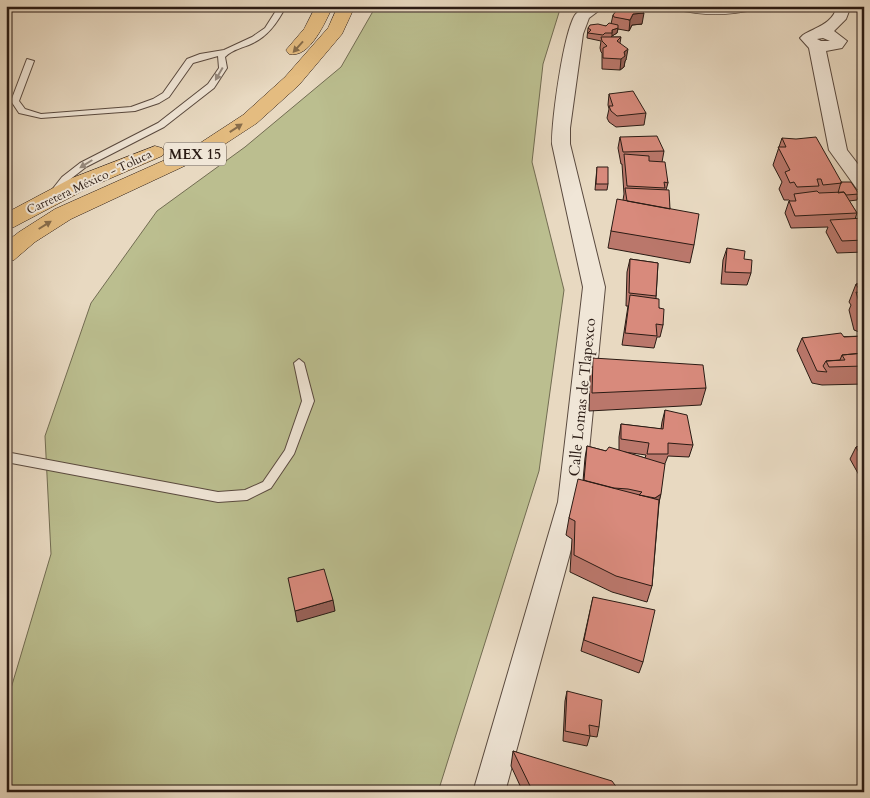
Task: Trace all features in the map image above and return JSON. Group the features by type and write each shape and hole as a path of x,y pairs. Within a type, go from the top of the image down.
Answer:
{"main road":[{"name":"Carretera México - Toluca","path":"6,222 50,198 171,145 222,118 277,71 312,31 325,6"},
{"name":"Carretera México - Toluca","path":"6,255 26,237 63,214 200,151 250,119 292,81 336,30 347,6"}],"street":[{"name":"Calle Lomas de Tlapexco","path":"489,792 571,502 594,287 561,144 561,128 575,34 582,16 598,6"},
{"path":"680,6 712,12 731,12 751,6"},
{"path":"844,6 843,14 829,30 816,40 838,150 864,185"}],"lane":[{"path":"50,198 65,179 83,165 161,124 211,86 223,68 221,57 233,47 256,39 276,18 283,6"},
{"path":"30,61 15,101 22,110 41,116 132,109 156,101 166,95 190,61 203,56 226,52"},
{"path":"6,457 218,497 247,495 266,485 290,451 308,401 299,363"}],"green space":[{"path":"376,6 561,6 543,64 532,162 564,290 539,471 438,792 6,792 6,705 51,554 45,436 91,303 157,211 245,147 341,67"}],"building":[{"path":"620,6 637,6 644,13 633,14 630,20 614,17 613,15"},
{"path":"609,23 618,25 618,28 612,30 612,33 605,33 603,35 588,33 591,30 588,28 590,25 606,26"},
{"path":"601,37 621,37 617,41 628,49 624,52 625,56 621,59 603,58 603,48 607,46"},
{"path":"633,91 646,113 617,116 611,111 609,106 613,106 609,94"},
{"path":"657,136 664,151 623,152 620,137"},
{"path":"816,137 842,183 823,185 821,179 817,179 819,186 797,187 794,182 790,183 785,172 790,170 778,147 786,147 782,138"},
{"path":"624,154 649,156 649,161 665,162 668,183 664,182 665,188 627,186"},
{"path":"597,167 608,167 608,184 596,184"},
{"path":"841,182 851,182 859,194 846,195 844,192 838,193"},
{"path":"625,188 669,190 670,209 627,201"},
{"path":"817,191 819,193 844,192 857,213 795,216 789,201 796,201 794,194"},
{"path":"617,199 699,214 694,245 611,231"},
{"path":"864,218 864,240 842,241 830,220"},
{"path":"727,248 745,251 744,259 752,260 751,273 725,272"},
{"path":"630,259 658,263 656,296 629,293"},
{"path":"856,284 864,284 864,313 862,312 856,292 861,293"},
{"path":"630,295 659,299 659,308 664,309 663,325 656,324 657,336 625,333"},
{"path":"841,333 844,337 864,336 864,342 860,347 863,353 842,355 840,360 826,361 823,366 827,372 817,371 802,338"},
{"path":"864,353 864,366 829,367 826,361 845,360 842,355"},
{"path":"593,358 703,365 706,388 592,393"},
{"path":"665,410 687,415 693,445 668,443 668,454 647,454 649,443 621,439 621,424 663,429"},
{"path":"864,445 864,462 856,447"},
{"path":"587,446 606,451 609,447 665,464 661,494 655,498 639,495 642,492 614,488 584,480"},
{"path":"578,479 659,500 652,586 616,576 574,555 575,521 569,518"},
{"path":"324,569 333,600 295,611 288,578"},
{"path":"593,597 655,610 643,662 584,640"},
{"path":"567,691 602,700 599,727 589,725 590,736 565,731"},
{"path":"513,751 612,781 620,792 533,792"}]}
